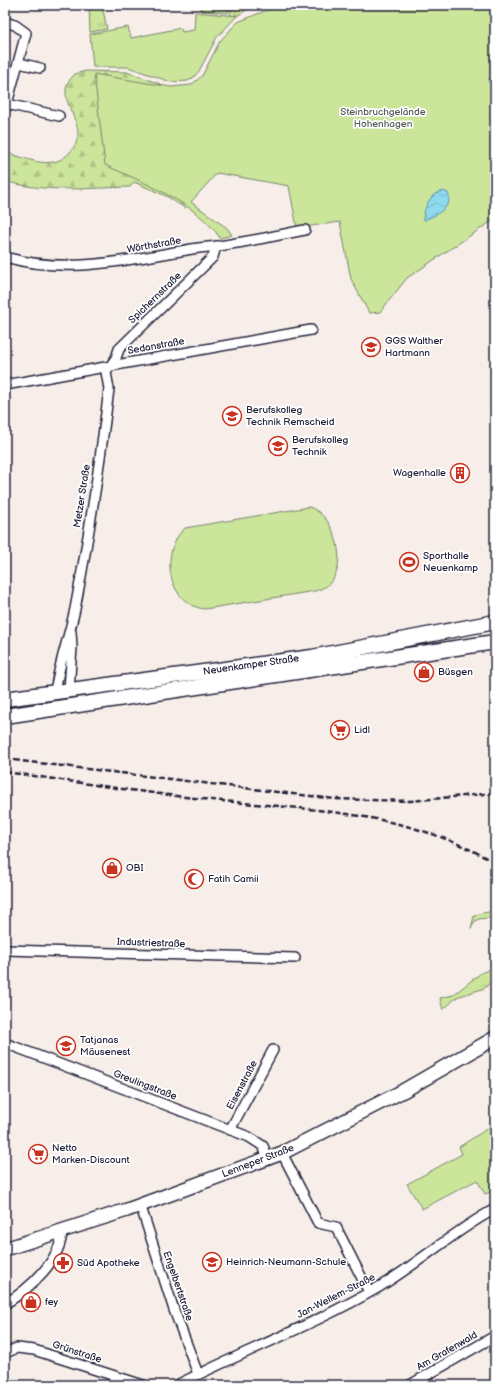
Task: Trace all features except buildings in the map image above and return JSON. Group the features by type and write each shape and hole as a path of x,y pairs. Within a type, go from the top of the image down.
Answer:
{"main road":[{"name":"Neuenkamper Straße","path":"5,699 312,657 495,622"},
{"name":"Neuenkamper Straße","path":"5,716 495,642"},
{"path":"61,708 69,690"},
{"path":"54,692 61,708"},
{"name":"Lenneper Straße","path":"5,1249 140,1204 282,1153 397,1094 494,1040"}],"street":[{"path":"5,22 15,25 26,33 19,63 6,104 59,116"},
{"path":"19,63 40,68"},
{"name":"Wörthstraße","path":"5,256 25,262 57,266 87,265 121,262 306,230"},
{"name":"Spichernstraße","path":"110,366 116,358 119,349 213,258 216,246"},
{"name":"Sedanstraße","path":"5,385 311,330"},
{"name":"Metzer Straße","path":"69,690 72,647 71,631 104,427 109,389 106,372 110,366"},
{"name":"Metzer Straße","path":"54,692 65,645 71,631"},
{"name":"Industriestraße","path":"5,950 295,958"},
{"name":"Greulingstraße","path":"5,1042 257,1141 263,1146 268,1158"},
{"name":"Eisenstraße","path":"230,1130 273,1050"},
{"path":"282,1153 318,1223 336,1227 369,1292"},
{"name":"Engelbertstraße","path":"140,1204 174,1310 198,1374"},
{"name":"Jan-Wellem-Straße","path":"177,1385 332,1312 369,1292 408,1269 467,1225 495,1209"},
{"path":"5,1304 32,1283 57,1251 62,1241 62,1230"},
{"name":"Am Grafenwald","path":"410,1385 495,1336"},
{"name":"Grünstraße","path":"5,1353 17,1348 34,1350 142,1385"}],"green space":[{"path":"89,5 102,5 107,29 90,32"},
{"path":"201,5 229,5 228,13 201,11"},
{"path":"232,5 248,5 248,9 237,16 230,15"},
{"name":"Steinbruchgelände Hohenhagen","path":"279,5 495,5 495,219 407,278 380,312 369,313 351,279 340,222 297,228 289,186 217,173 191,202 227,228 232,235 220,238 198,214 183,204 152,186 105,165 94,74 171,87 191,85 202,76 220,41 238,22"},
{"path":"195,12 237,16 217,37 199,71 188,81 171,82 128,67 93,67 90,34 128,27 131,38 181,28 182,32 194,30"},
{"path":"86,71 127,72 163,85 191,202 185,208 166,196 134,182 130,187 67,189 35,187 5,181 5,152 31,160 48,163 64,158 73,149 78,136 78,131 66,97 66,87 75,74"},
{"path":"309,507 318,512 326,520 337,542 339,554 338,566 335,576 326,586 315,591 205,609 192,605 182,598 175,588 171,576 170,563 172,550 177,538 185,528"},
{"path":"495,911 495,917 475,921 471,929 474,916"},
{"path":"495,967 495,977 485,988 457,997 443,1010 440,998 453,995 481,973"},
{"path":"493,1125 495,1133 495,1201 490,1192 485,1194 477,1180 422,1209 407,1184 462,1154 459,1147"}],"water":[{"path":"493,75 495,76 494,91 488,80"},
{"path":"443,191 448,193 449,198 446,206 434,216 425,220 423,219 428,201 434,195"}],"railway":[{"path":"5,759 335,799 410,801 495,793"},
{"path":"5,772 129,790 353,815 389,822 425,832 461,845 495,863"}],"place":[{"name":"GGS Walther Hartmann","path":"371,347"},
{"name":"Berufskolleg Technik Remscheid","path":"232,416"},
{"name":"Berufskolleg Technik","path":"278,446"},
{"name":"Wagenhalle","path":"460,473"},
{"name":"Sporthalle Neuenkamp","path":"409,562"},
{"name":"Büsgen","path":"424,672"},
{"name":"Lidl","path":"340,730"},
{"name":"OBI","path":"112,868"},
{"name":"Fatih Camii","path":"194,879"},
{"name":"Tatjanas Mäusenest","path":"66,1046"},
{"name":"Netto Marken-Discount","path":"38,1154"},
{"name":"Heinrich-Neumann-Schule","path":"212,1262"},
{"name":"Süd Apotheke","path":"63,1263"},
{"name":"fey","path":"31,1302"}]}
